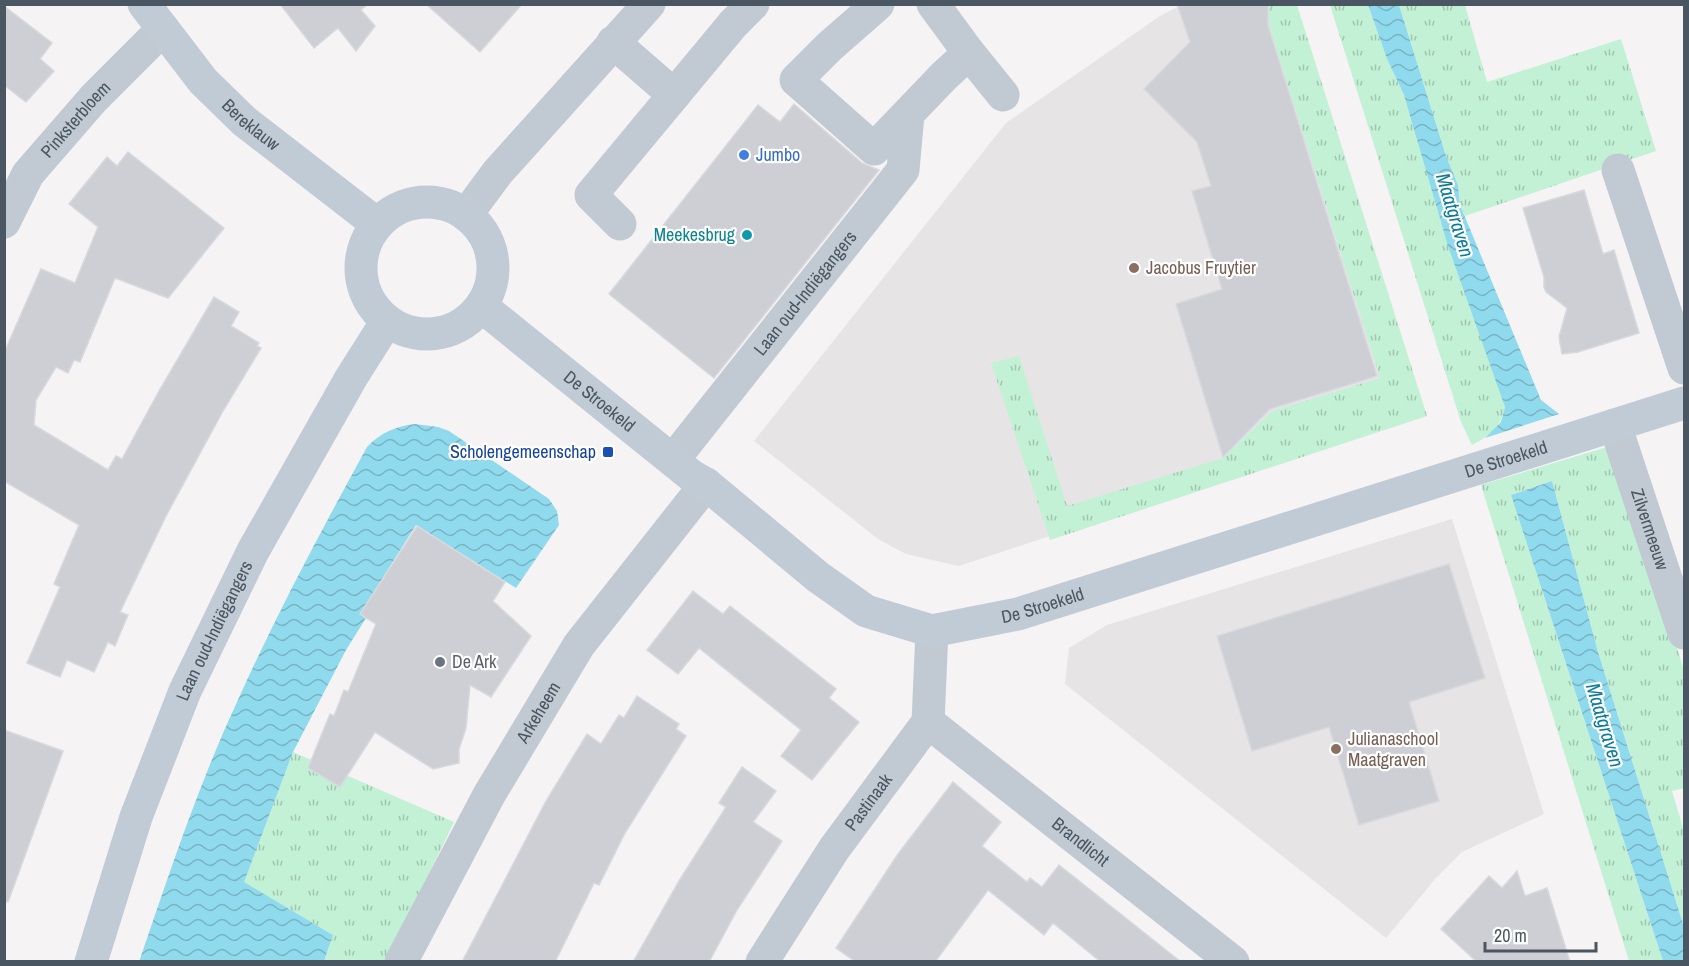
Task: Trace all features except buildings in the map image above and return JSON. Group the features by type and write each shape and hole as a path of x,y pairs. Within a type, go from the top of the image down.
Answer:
{"street":[{"path":"466,215 496,173 649,4"},
{"path":"620,224 591,195 733,24 753,4"},
{"path":"878,4 796,80 874,149 969,53"},
{"path":"933,4 1003,95"},
{"name":"Pinksterbloem","path":"4,222 28,174 94,98 154,17"},
{"name":"Bereklauw","path":"154,17 202,81 244,121 377,224"},
{"path":"613,42 674,94"},
{"name":"Laan oud-Indiëgangers","path":"673,460 903,170 908,114"},
{"path":"1618,170 1684,368"},
{"path":"430,202 449,206 466,215 480,230 489,248 493,268 490,288 481,306 466,321 447,331 426,334 405,331 387,321 372,305 362,285 361,264 366,243 377,224 393,211 411,204 430,202"},
{"name":"De Stroekeld","path":"481,306 706,484 818,577 866,611 932,631 1018,614 1684,403"},
{"name":"Laan oud-Indiëgangers","path":"91,962 136,817 185,691 254,551 351,378 387,321"},
{"name":"Zilvermeeuw","path":"1615,425 1684,633"},
{"name":"Arkeheem","path":"401,962 489,795 579,645 706,484"},
{"path":"928,722 932,631"},
{"name":"Pastinaak","path":"762,962 834,849 928,722"},
{"name":"Brandlicht","path":"928,722 1233,962"}],"shaded area":[{"name":"Jacobus Fruytier","path":"1181,5 1292,5 1423,413 959,566 906,554 878,539 754,441 1006,123 1160,16"},
{"name":"Julianaschool Maatgraven","path":"1452,519 1544,814 1462,852 1436,878 1386,938 1065,684 1069,648 1107,625"}],"green space":[{"path":"1269,5 1297,5 1427,416 1050,540 991,363 1019,356 1067,506 1223,458 1272,411 1380,378 1269,25"},
{"path":"1330,5 1368,5 1387,59 1404,95 1505,407 1494,430 1472,445 1461,422"},
{"path":"1399,5 1465,5 1487,82 1621,39 1656,151 1465,216 1460,205 1458,185 1446,156"},
{"path":"1617,444 1684,671 1684,788 1672,791 1684,831 1684,927 1598,652 1552,481 1511,495 1663,961 1629,961 1481,485"},
{"path":"293,752 454,822 387,961 324,961 333,935 243,882"}],"water":[{"name":"Maatgraven","path":"1368,5 1399,5 1446,156 1458,185 1460,205 1541,400 1559,414 1485,438 1501,422 1505,407 1448,246 1404,95 1387,59"},
{"path":"415,424 449,431 549,499 557,511 559,525 516,588 416,525 360,614 366,618 346,650 293,752 244,882 333,935 324,961 139,962 209,766 267,637 299,573 367,447 389,431"},
{"name":"Maatgraven","path":"1552,481 1598,652 1684,927 1684,961 1663,961 1511,495"}],"place":[{"name":"Jumbo","path":"744,155"},
{"name":"Meekesbrug","path":"747,235"},
{"name":"Jacobus Fruytier","path":"1134,268"},
{"name":"Scholengemeenschap","path":"608,452"},
{"name":"De Ark","path":"440,662"},
{"name":"Julianaschool Maatgraven","path":"1336,749"}]}
